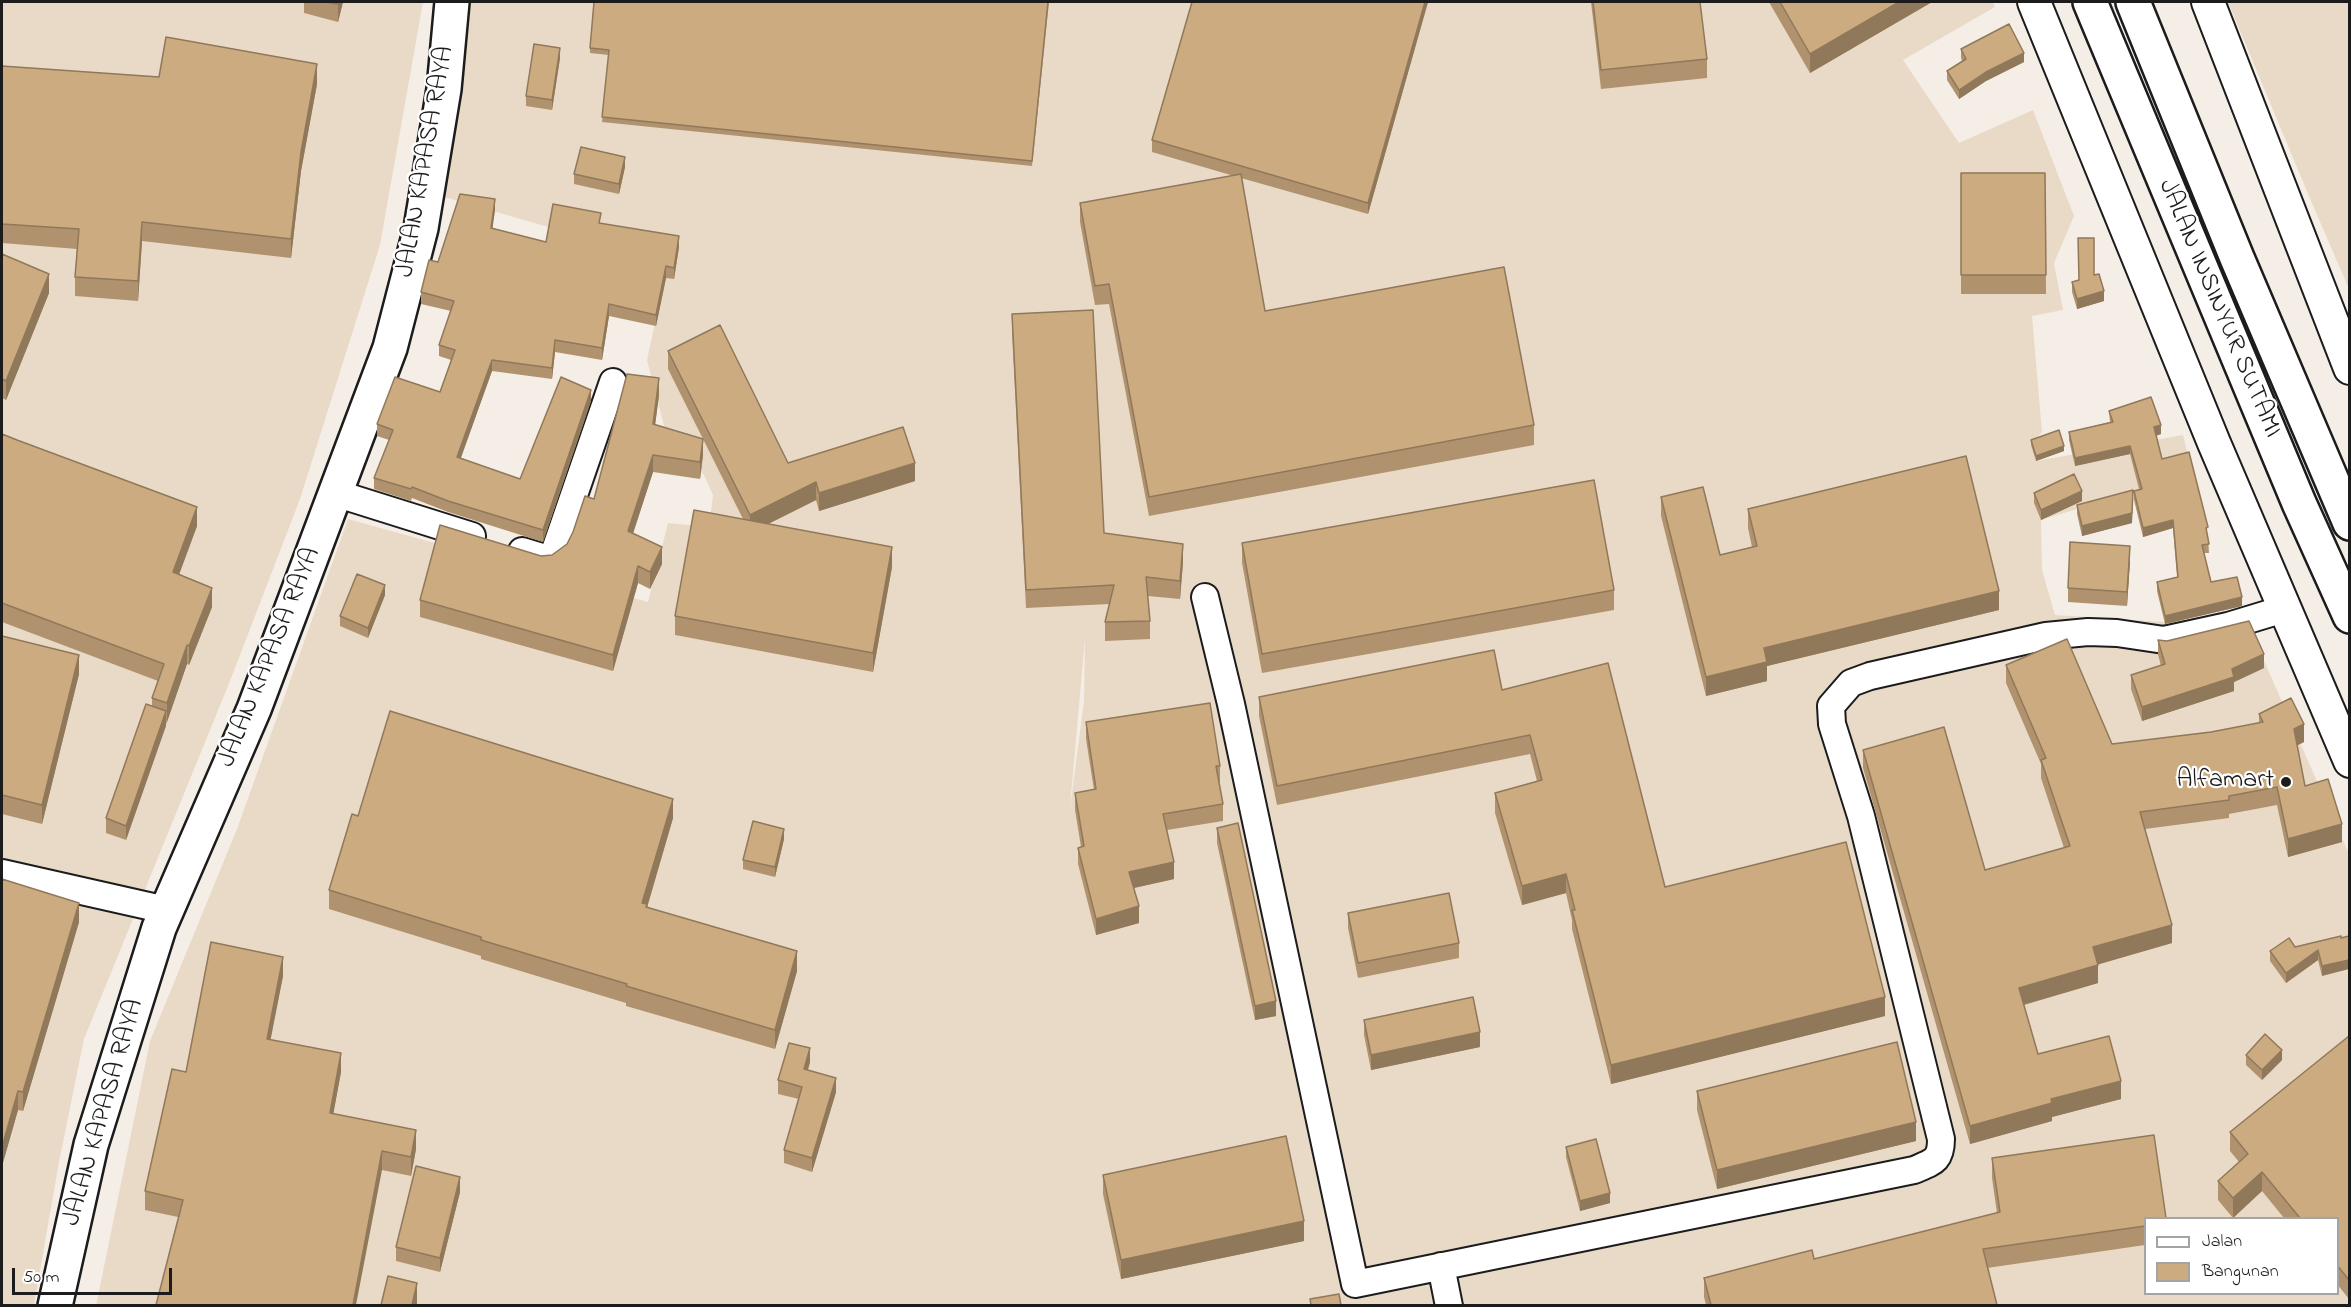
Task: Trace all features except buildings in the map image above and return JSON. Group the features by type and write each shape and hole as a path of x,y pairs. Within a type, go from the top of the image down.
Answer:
{"main road":[{"name":"JALAN KAPASA RAYA","path":"55,1305 91,1146 166,910 254,709 390,348 421,228 444,89 452,2"},
{"name":"JALAN INSINYUR SUTAMI","path":"2090,2 2349,616"},
{"name":"JALAN INSINYUR SUTAMI","path":"2133,2 2237,258 2349,523"}],"street":[{"path":"2034,2 2349,761"},
{"path":"2208,2 2349,368"},
{"path":"335,493 545,558 554,553 613,382"},
{"path":"1205,597 1231,704 1355,1284 1914,1170 1937,1159 1941,1151 1941,1139 1861,816 1832,724 1831,706 1851,683 1870,676 2046,636 2088,632 2117,633 2164,640 2228,626 2284,609"},
{"path":"2,873 166,910"},
{"path":"1441,1266 1449,1305"}],"shaded area":[{"path":"2,2 423,2 380,245 300,499 230,681 84,1039 59,1162 34,1305 2,1306"},
{"path":"471,2 1993,2 1995,7 1903,60 1959,143 2033,110 2074,216 2054,263 2063,310 2032,316 2042,432 2031,445 2036,461 2183,435 2189,461 2140,490 2041,520 2042,570 2055,615 2165,622 2243,613 2349,854 2349,1305 96,1306 150,1041 237,829 348,519 648,602 668,523 709,527 713,495 705,477 683,443 669,445 647,360 669,257 600,242 441,196 465,67","holes":["1085,638 1084,701 1070,808"]},
{"path":"2228,2 2349,2 2349,289 2311,201"}],"place":[{"name":"Alfamart","path":"2286,782"}]}
